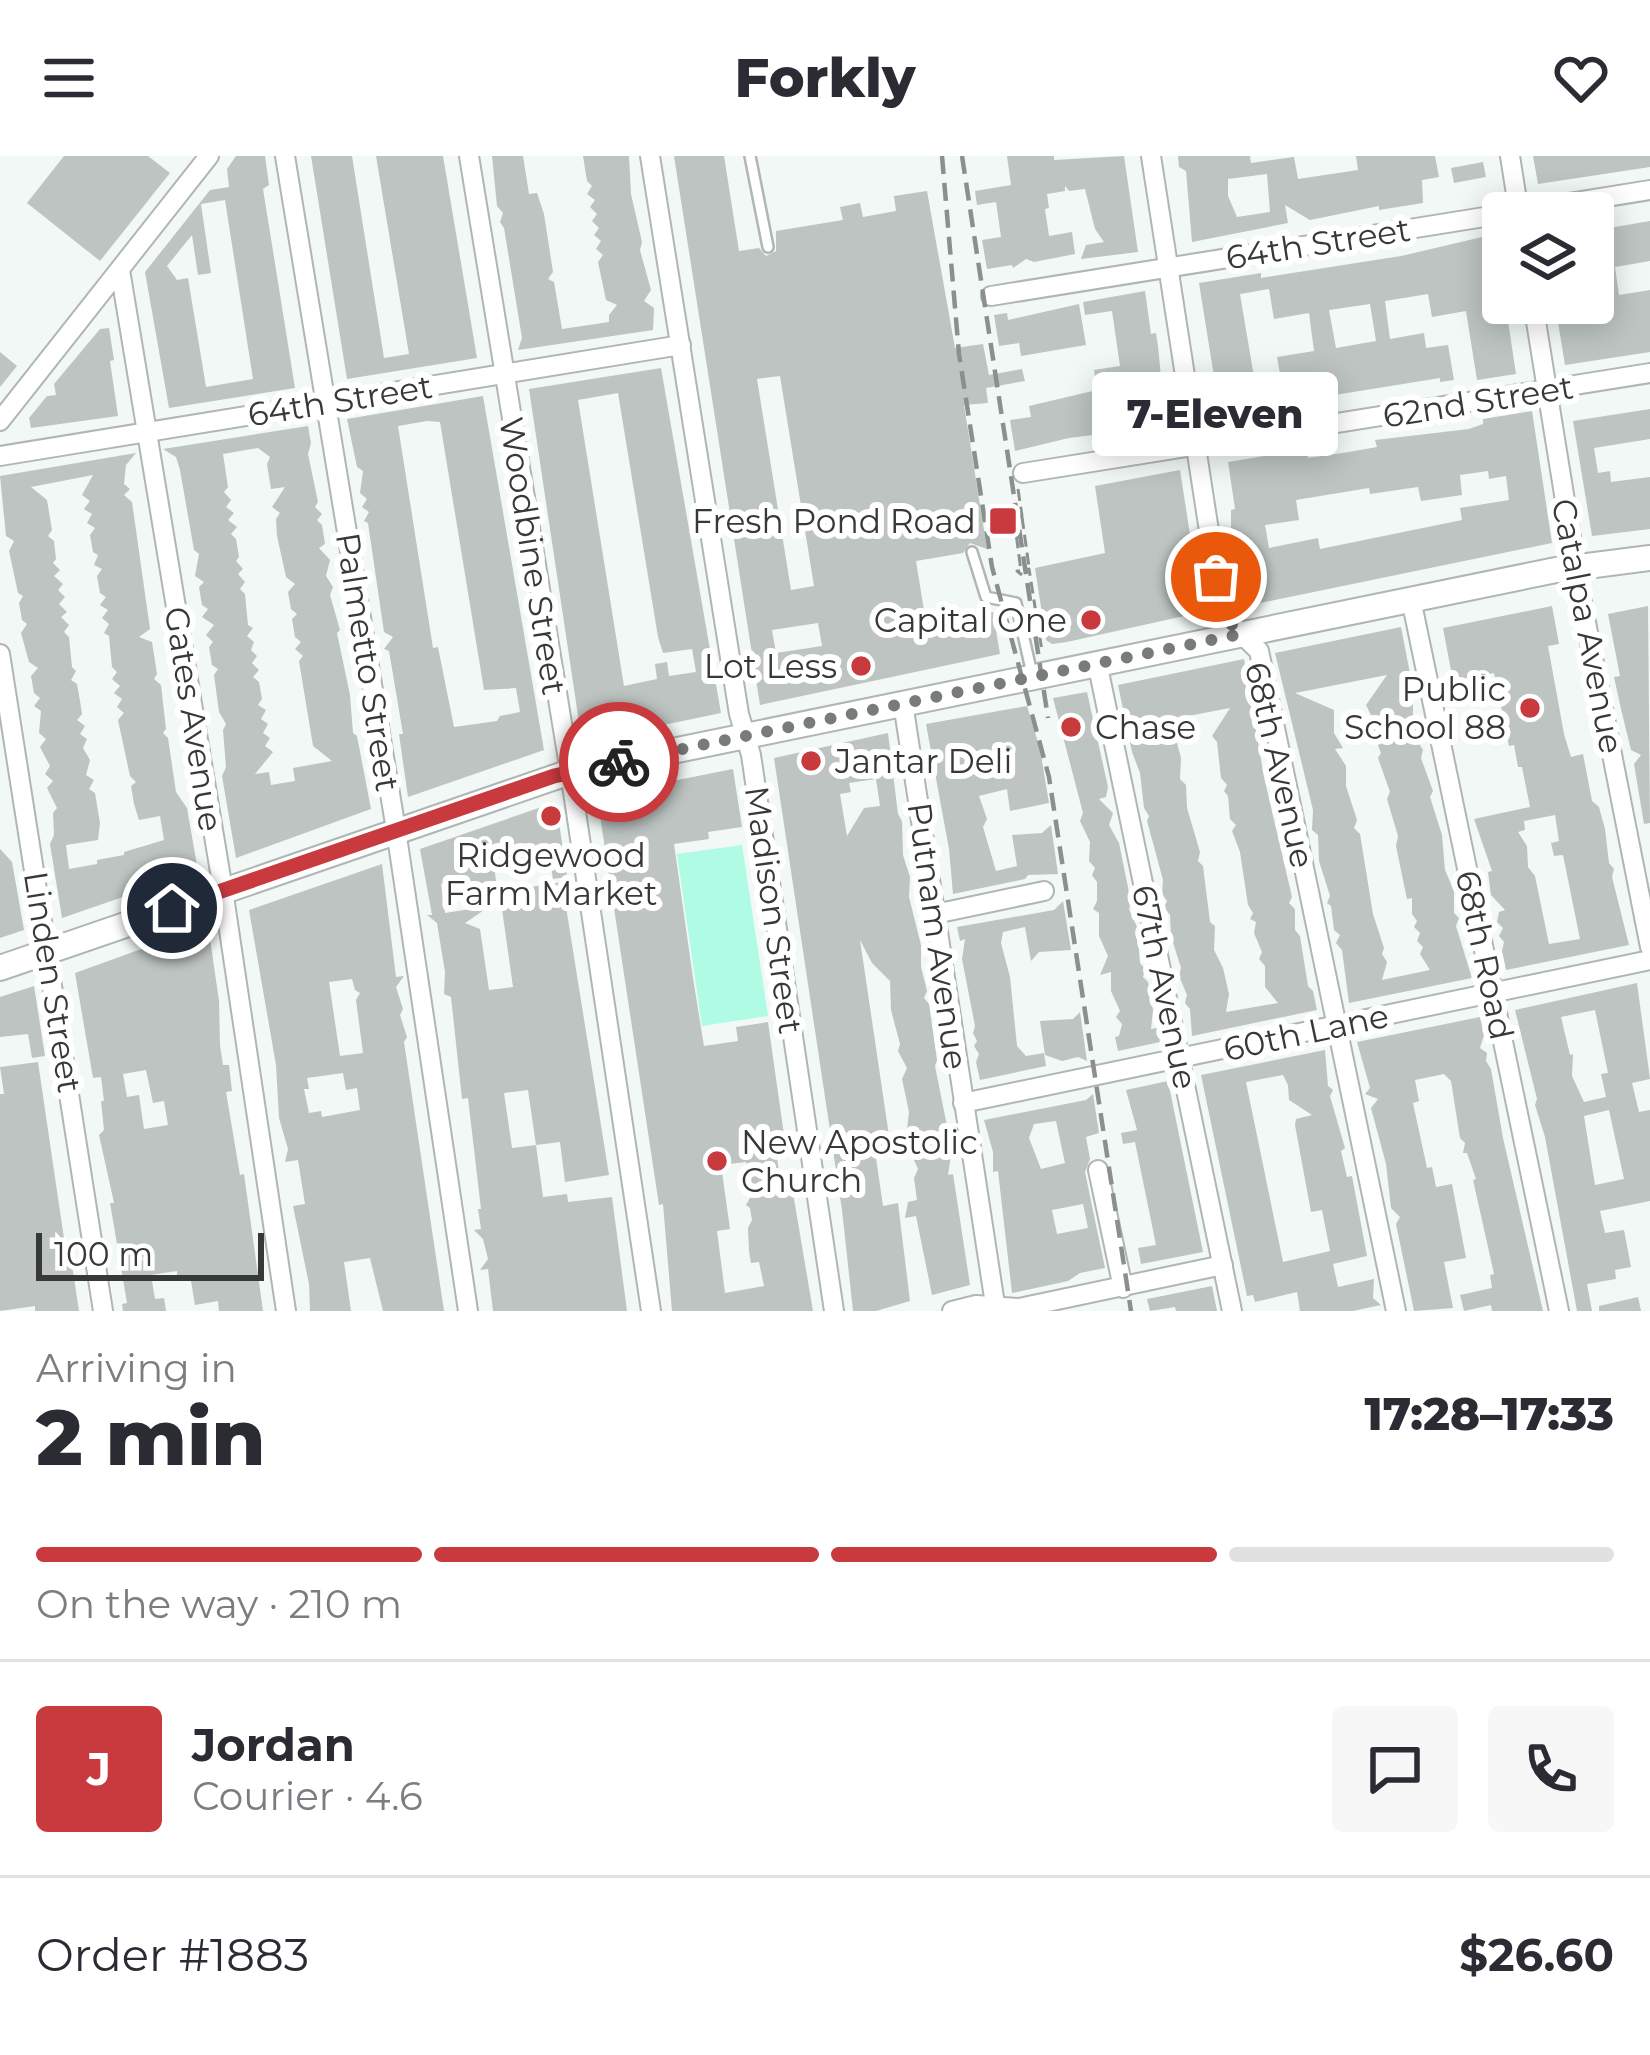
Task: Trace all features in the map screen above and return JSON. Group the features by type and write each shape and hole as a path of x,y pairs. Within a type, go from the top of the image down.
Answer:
{"main road":[{"path":"0,968 569,772 1412,599 1576,567 1650,558"}],"street":[{"path":"0,421 209,156"},
{"name":"Palmetto Street","path":"285,156 396,830 468,1311"},
{"name":"Woodbine Street","path":"469,156 651,1311"},
{"name":"Madison Street","path":"650,156 746,735 834,1311"},
{"name":"68th Avenue","path":"1150,156 1222,615 1259,651 1396,1311"},
{"path":"1510,156 1511,192"},
{"name":"64th Street","path":"1614,196 1650,190"},
{"name":"64th Street","path":"991,296 1482,218"},
{"name":"Gates Avenue","path":"120,270 223,890 286,1311"},
{"name":"Catalpa Avenue","path":"1536,324 1576,567 1650,947"},
{"name":"64th Street","path":"0,456 681,345"},
{"name":"62nd Street","path":"1020,477 1650,373"},
{"name":"68th Road","path":"1412,599 1559,1311"},
{"name":"Linden Street","path":"0,654 103,1311"},
{"name":"67th Avenue","path":"1097,662 1232,1311"},
{"name":"Putnam Avenue","path":"903,703 996,1308"},
{"path":"935,914 1044,891"},
{"name":"60th Lane","path":"963,1103 1650,960"},
{"path":"1098,1170 1124,1288"},
{"path":"952,1311 976,1305 1019,1308 1223,1265"}],"lane":[{"path":"750,156 768,247"},
{"path":"972,551 986,597 1016,603 1032,676"}],"path":[{"path":"1020,477 1042,651"},
{"path":"1022,516 1014,518 1021,571 1029,569"}],"green space":[{"path":"742,845 768,1016 702,1026 677,854"}],"building":[{"path":"64,156 148,156 170,173 100,261 27,203"},
{"path":"236,156 265,156 269,185 263,189 295,388 169,408 145,272 210,190 229,187 227,169","holes":["225,200 253,379 206,387 188,278 177,280 167,266 192,235 198,275 211,273 201,204"]},
{"path":"311,156 352,156 384,358 409,354 376,156 443,156 477,358 347,379"},
{"path":"492,156 523,156 529,194 537,193 544,214 553,272 548,279 554,282 562,329 609,322 617,305 606,300 598,262 603,255 596,249 601,241 594,235 599,228 592,221 597,214 590,207 595,200 587,194 592,186 583,156 629,156 640,250 651,290 644,301 654,308 653,330 518,350 522,338"},
{"path":"674,156 724,156 739,251 759,248 766,256 776,251 776,231 843,220 840,207 860,203 863,217 896,211 894,196 927,191 955,348 983,344 989,375 1022,369 1025,381 986,388 988,403 964,405 987,549 970,543 963,553 916,561 926,623 993,612 1000,654 760,705","holes":["780,376 814,586 791,590 757,379","818,623 822,646 776,653 772,630"]},
{"path":"1007,156 1054,156 1054,160 1124,156 1138,252 1081,259 1086,245 1104,242 1095,229 1085,189 1069,191 1065,186 1065,191 1047,194 1049,208 1045,209 1049,236 1072,232 1075,254 987,269 982,240 1001,237 996,202 977,205 975,191 1011,185"},
{"path":"1178,156 1250,156 1251,163 1294,157 1298,179 1358,170 1356,156 1435,156 1439,177 1422,180 1423,203 1310,220 1285,205 1288,223 1192,242 1186,171 1179,167","holes":["1267,174 1270,212 1237,217 1228,196 1228,179"]},
{"path":"1533,156 1650,156 1650,167 1538,184"},
{"path":"1483,162 1486,177 1454,183 1451,168"},
{"path":"1650,221 1650,261 1615,267 1619,295 1650,290 1650,352 1565,365 1558,324 1614,324 1614,227"},
{"path":"1482,237 1482,324 1508,324 1516,374 1477,380 1466,311 1432,317 1428,294 1385,301 1390,339 1424,333 1426,348 1448,345 1454,380 1440,382 1440,378 1285,403 1277,357 1314,351 1309,313 1274,319 1269,289 1240,294 1258,401 1280,397 1283,411 1221,420 1199,283 1261,273 1261,278 1401,256","holes":["1370,304 1376,341 1336,348 1329,310"]},
{"path":"1145,291 1151,334 1156,333 1158,346 1166,429 1105,439 1104,435 1069,438 1015,451 1010,420 1031,417 1029,406 1097,390 1094,370 1120,366 1112,311 1085,315 1083,302"},
{"path":"1079,304 1086,345 1021,356 1019,343 999,346 994,315 1007,313 1008,320"},
{"path":"109,328 118,416 31,428 29,418 47,396 56,395 54,384 100,329"},
{"path":"0,352 17,366 0,387"},
{"path":"661,368 721,713 582,742 529,389","holes":["618,393 663,653 692,649 696,672 669,676 667,662 655,664 657,679 624,686 578,400"]},
{"path":"483,396 544,750 408,797 399,734 403,734 389,651 384,649 393,637 384,632 364,521 369,512 362,507 367,499 360,493 363,471 357,467 347,419","holes":["440,422 484,690 516,688 520,712 497,721 454,727 438,647 433,648 398,426"]},
{"path":"1650,409 1650,439 1594,448 1598,473 1610,471 1611,482 1650,477 1650,529 1592,536 1573,421"},
{"path":"1532,411 1552,543 1241,607 1231,543 1231,510 1235,509 1228,462 1307,449 1308,458 1349,452 1377,447 1375,440 1469,429 1483,424 1483,419","holes":["1488,471 1489,479 1506,476 1509,500 1460,508 1462,520 1320,549 1318,538 1269,548 1265,525 1299,520 1296,500 1369,488 1370,494 1418,487 1421,501 1462,495 1460,475"]},
{"path":"308,426 315,507 322,514 317,520 325,544 319,548 330,560 326,576 333,587 330,595 340,630 353,733 371,809 236,858 222,776 226,724 219,712 214,675 218,669 212,665 209,647 213,642 206,635 214,625 202,617 208,609 202,605 199,587 204,582 195,576 199,554 194,550 180,470 176,457 163,449","holes":["258,448 270,457 271,489 285,487 272,507 280,513 277,536 286,577 295,584 288,592 291,609 297,614 292,619 295,637 301,642 295,649 303,656 299,661 313,746 332,761 293,768 295,781 271,785 269,772 255,774 273,752 265,746 270,738 263,733 268,724 261,719 266,710 258,705 262,699 259,682 253,677 259,670 252,663 257,656 251,650 254,642 247,636 253,628 248,625 245,594 240,589 245,582 238,574 243,569 236,561 236,539 231,534 237,527 228,520 234,513 226,507 231,500 224,492 228,487 223,454"]},
{"path":"136,453 126,465 124,484 130,489 124,495 132,502 150,629 139,637 152,642 154,679 161,685 163,733 168,738 176,792 187,808 198,871 62,918 50,844 57,808 47,788 53,781 45,774 50,766 40,747 46,739 39,733 41,711 34,706 40,698 34,693 31,676 38,668 29,662 21,633 27,624 22,620 19,603 23,596 18,593 9,551 14,541 6,536 0,476","holes":["93,475 82,495 90,501 84,509 92,514 87,523 95,528 90,535 98,555 94,565 102,569 97,576 100,593 106,597 100,605 108,610 102,618 109,624 104,633 109,636 112,667 117,672 112,679 120,686 114,693 122,699 117,707 124,713 118,720 130,776 136,782 131,786 134,804 139,820 160,816 164,840 69,869 66,845 98,840 100,823 95,793 89,789 94,780 86,775 90,760 83,748 87,739 80,734 85,726 77,720 82,714 77,684 71,680 76,671 64,632 69,625 61,617 67,612 59,604 65,597 58,590 63,584 54,576 60,570 53,563 47,500 31,487"]},
{"path":"1180,470 1202,612 1067,642 1046,640 1035,568 1105,553 1095,486"},
{"path":"1552,606 1559,644 1548,646 1564,734 1571,757 1583,754 1592,801 1599,807 1605,829 1629,945 1506,970 1504,942 1499,936 1503,928 1497,922 1499,912 1505,910 1491,895 1488,872 1492,871 1474,819 1530,807 1522,767 1518,767 1514,745 1509,746 1494,673 1453,681 1443,628","holes":["1555,815 1559,841 1551,843 1554,856 1563,855 1580,939 1549,944 1535,876 1528,867 1527,846 1518,832 1525,830 1524,821"]},
{"path":"1648,606 1650,823 1644,824 1634,764 1641,755 1631,750 1621,709 1608,614"},
{"path":"1401,627 1421,758 1433,791 1430,797 1454,891 1454,913 1459,918 1456,926 1472,978 1349,1003 1342,950 1336,943 1340,935 1334,930 1327,903 1330,896 1319,861 1318,835 1312,830 1313,810 1275,653","holes":["1387,675 1366,705 1375,723 1378,758 1390,792 1387,799 1407,899 1412,898 1414,927 1420,933 1417,941 1423,947 1420,954 1430,970 1382,980 1387,962 1373,914 1360,834 1354,828 1357,820 1346,786 1346,766 1335,749 1343,748 1334,733 1334,710 1295,693"]},
{"path":"1244,659 1264,777 1292,897 1289,903 1295,909 1295,930 1317,1010 1192,1036 1170,915 1164,907 1163,880 1118,685","holes":["1230,708 1212,736 1217,742 1221,778 1227,785 1230,819 1236,825 1232,831 1253,913 1250,919 1256,922 1265,987 1278,1003 1226,1012 1229,994 1214,950 1215,926 1210,922 1186,785 1180,779 1181,758 1177,743 1156,722"]},
{"path":"1087,692 1108,787 1106,797 1099,799 1113,813 1109,825 1119,843 1129,909 1137,927 1140,963 1153,1010 1151,1029 1157,1028 1160,1042 1118,1051 1115,1037 1122,1024 1116,1017 1120,1011 1111,991 1111,972 1100,975 1108,956 1099,936 1099,913 1093,909 1097,901 1095,868 1089,861 1090,842 1080,821 1083,813 1053,698"},
{"path":"1027,706 1049,803 1010,811 1007,789 979,796 987,819 983,827 996,871 1017,866 1012,835 1042,833 1051,825 1058,874 1028,875 953,894 926,724"},
{"path":"888,733 909,897 921,945 924,998 929,1004 947,1126 948,1175 953,1174 970,1285 932,1295 916,1216 905,1218 908,1202 917,1200 914,1178 918,1169 914,1160 917,1144 907,1129 909,1112 902,1079 907,1068 898,1051 890,981 872,963 860,940 891,1149 875,1151 883,1206 898,1203 910,1301 876,1311 853,1311 774,758","holes":["876,779 880,806 864,808 847,836 840,794 851,792 849,783"]},
{"path":"733,769 742,827 708,832 709,839 674,844 693,978 704,1046 738,1041 736,1027 768,1022 787,1156 777,1157 782,1195 793,1193 813,1311 672,1311 663,1204 659,1205 597,796","holes":["746,1162 751,1196 746,1205 752,1220 749,1251 751,1263 759,1262 764,1286 725,1293 717,1231 730,1229 721,1165"]},
{"path":"556,802 567,877 553,879 548,851 494,865 496,881 441,884 445,913 490,906 465,923 480,929 489,990 513,987 499,888 562,882 609,1175 565,1182 560,1142 536,1145 543,1197 567,1194 568,1202 612,1197 627,1311 493,1311 488,1269 480,1270 488,1259 483,1239 474,1230 481,1229 481,1209 468,1098 462,1099 437,923 427,915 432,915 420,849","holes":["528,1090 536,1145 512,1148 504,1093"]},
{"path":"0,849 12,862 24,930 0,938"},
{"path":"382,864 396,977 404,976 396,987 403,1009 400,1015 407,1037 404,1042 444,1311 383,1311 370,1258 344,1262 351,1311 310,1311 293,1206 305,1204 298,1160 285,1162 288,1149 279,1118 276,1065 249,910","holes":["352,979 360,993 356,1000 363,1053 340,1056 329,982","343,1073 346,1090 357,1088 360,1110 322,1117 321,1111 309,1113 304,1089 309,1089 307,1078"]},
{"path":"1063,901 1071,950 1039,952 1031,961 1025,927 1003,932 1001,943 1010,977 1017,1046 1026,1056 1044,1053 1046,1066 980,1080 962,959 965,939 960,941 957,927 1054,910"},
{"path":"208,925 220,1045 223,1065 229,1065 232,1091 226,1092 240,1175 244,1174 263,1311 219,1311 218,1301 195,1305 190,1275 177,1277 177,1271 151,1275 155,1299 164,1298 166,1311 123,1311 122,1304 127,1303 110,1203 114,1203 99,1135 104,1130 101,1077 93,1078 75,973","holes":["146,1070 153,1103 164,1101 168,1125 144,1129 139,1095 127,1097 123,1074"]},
{"path":"1637,983 1650,1079 1632,1083 1639,1112 1650,1110 1650,1201 1600,1211 1605,1233 1624,1230 1631,1267 1615,1270 1616,1279 1587,1284 1592,1311 1577,1311 1545,1137 1515,1010","holes":["1595,1010 1608,1073 1601,1074 1606,1097 1584,1102 1572,1076 1573,1054 1561,1017","1609,1110 1624,1179 1595,1185 1584,1116"]},
{"path":"34,986 45,1056 32,1058 28,1034 0,1037 0,997"},
{"path":"1080,1012 1087,1061 1045,1055 1040,1021 1073,1019"},
{"path":"1480,1017 1484,1035 1480,1048 1487,1053 1491,1069 1543,1311 1492,1311 1491,1305 1464,1311 1460,1295 1492,1288 1490,1275 1494,1274 1476,1179 1463,1153 1465,1143 1460,1138 1451,1081 1444,1074 1415,1080 1419,1101 1413,1103 1427,1168 1432,1167 1436,1187 1452,1184 1466,1258 1444,1262 1453,1308 1414,1311 1396,1224 1400,1217 1391,1208 1386,1164 1371,1108 1378,1099 1365,1094 1370,1088 1357,1042"},
{"path":"1325,1050 1328,1086 1333,1090 1330,1096 1345,1148 1341,1151 1347,1177 1352,1176 1367,1256 1333,1264 1338,1287 1374,1279 1373,1298 1381,1305 1353,1311 1300,1311 1297,1292 1255,1302 1253,1295 1247,1296 1201,1075","holes":["1283,1075 1289,1100 1312,1115 1296,1119 1295,1125 1311,1212 1322,1210 1330,1251 1283,1262 1246,1082"]},
{"path":"38,1062 79,1311 35,1311 35,1306 0,1311 0,1094 4,1094 0,1067"},
{"path":"1168,1081 1203,1252 1141,1264 1138,1248 1156,1245 1135,1142 1123,1144 1121,1133 1137,1130 1126,1090"},
{"path":"1093,1094 1099,1133 1086,1137 1090,1159 1085,1172 1105,1268 1012,1293 998,1171 993,1172 984,1120 1086,1100","holes":["1056,1121 1065,1163 1041,1169 1029,1138 1034,1124","1083,1204 1088,1228 1057,1234 1052,1210"]},
{"path":"1212,1286 1217,1311 1176,1311 1175,1307 1150,1311 1147,1299"},
{"path":"1638,1297 1641,1311 1599,1311 1599,1306"}],"railway":[{"path":"942,156 959,354 992,567 1049,777 1131,1311"},
{"path":"962,156 1048,718"}],"way so far":[{"path":"619,762 1241,634 1222,615 1216,577"}],"place":[{"name":"Fresh Pond Road","path":"1003,521"},
{"name":"7-Eleven","path":"1216,577"},
{"name":"Capital One","path":"1091,620"},
{"name":"Lot Less","path":"861,666"},
{"name":"Public School 88","path":"1530,708"},
{"name":"Chase","path":"1071,727"},
{"name":"Jantar Deli","path":"811,761"},
{"name":"Ridgewood Farm Market","path":"551,816"},
{"name":"New Apostolic Church","path":"717,1161"}],"route":[{"path":"172,908 554,776 619,762"}]}
